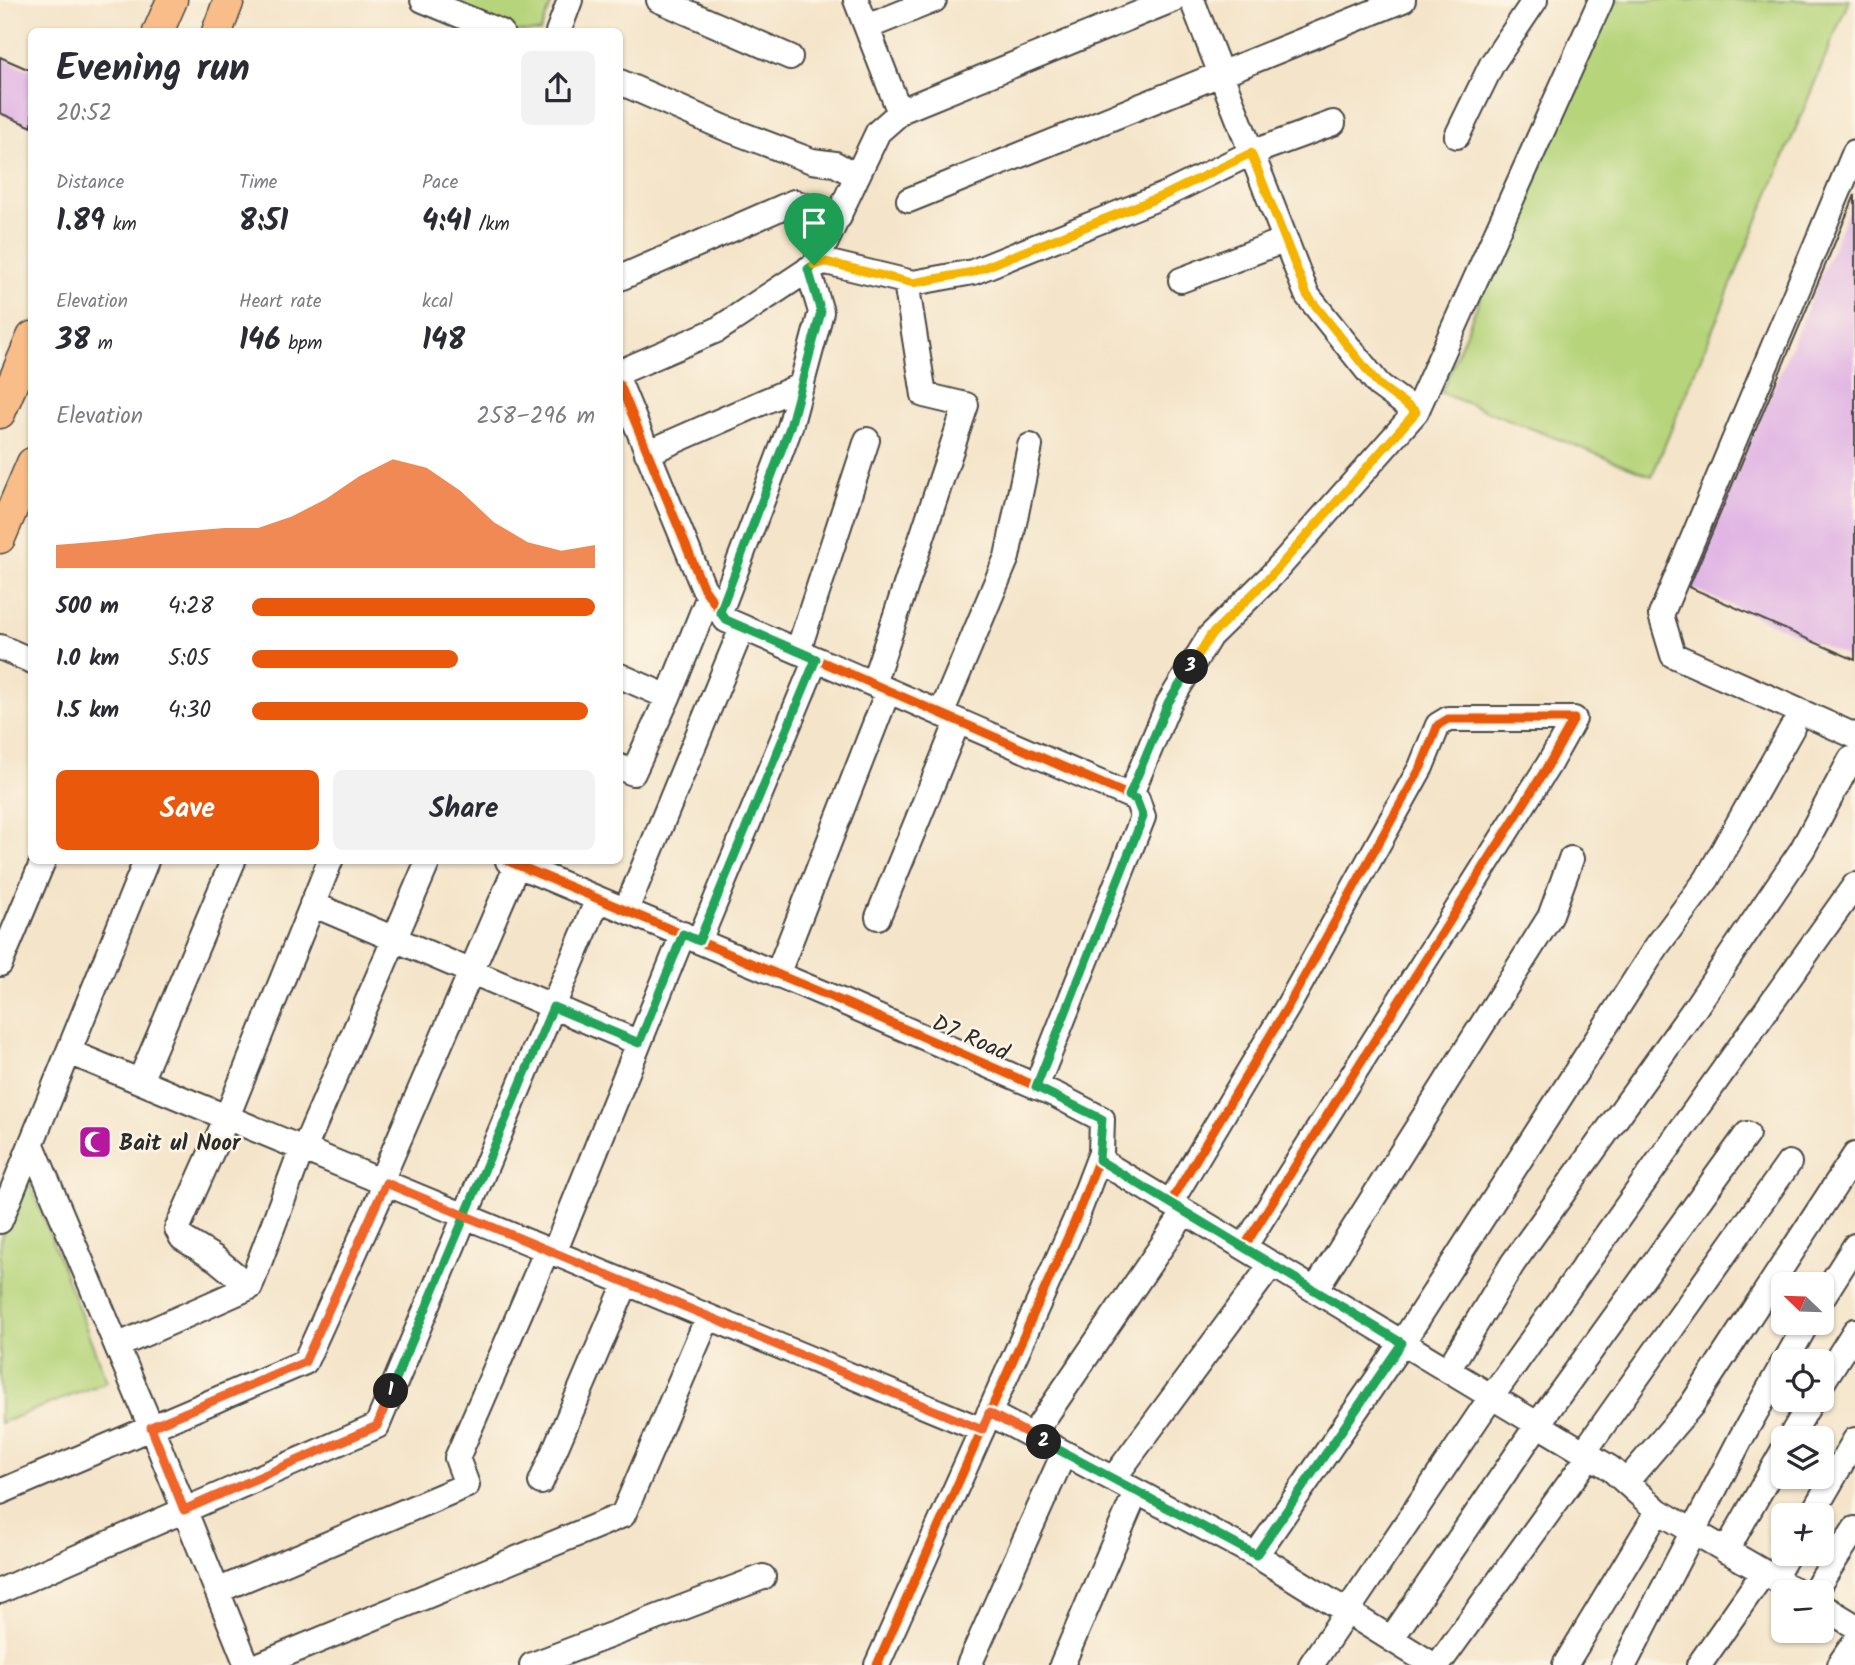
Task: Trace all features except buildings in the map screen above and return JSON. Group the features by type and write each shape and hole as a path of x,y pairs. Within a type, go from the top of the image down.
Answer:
{"main road":[{"path":"160,28 172,0"},
{"path":"218,28 229,0"},
{"path":"0,413 28,346"},
{"path":"0,538 28,472"}],"street":[{"path":"423,0 491,28"},
{"path":"560,28 570,0"},
{"path":"659,0 790,57"},
{"path":"856,0 900,113"},
{"path":"867,27 934,0"},
{"path":"623,768 634,773 668,697 715,604 790,427 821,312 811,267 839,217 878,132 900,113 1172,0"},
{"path":"1192,0 1307,295 1379,385 1416,412"},
{"path":"908,200 1403,0"},
{"path":"1457,136 1492,64 1535,0"},
{"path":"1129,796 1168,703 1210,636 1270,577 1416,412 1601,0"},
{"path":"623,83 747,137 812,162 835,164 857,176"},
{"path":"623,371 717,330 811,267 826,262 913,283 973,272 1167,194 1251,153 1333,123"},
{"path":"1448,1370 1513,1263 1695,1008 1802,850 1853,747 1673,655 1661,615 1855,152"},
{"path":"623,277 794,202 839,217"},
{"path":"1181,280 1286,240"},
{"path":"777,975 881,688 967,405 924,395 906,282"},
{"path":"647,453 802,385"},
{"path":"623,393 647,453 715,604 726,620 1136,799 1143,817 1036,1087"},
{"path":"217,1591 467,1485 457,1458 639,1043 691,938 807,655 867,440"},
{"path":"878,917 1007,556 1030,446"},
{"path":"626,910 743,628"},
{"path":"0,648 28,659"},
{"path":"623,677 668,697"},
{"path":"1032,1436 1177,1207 1421,767 1438,725 1448,719 1574,719 1549,764 1244,1247"},
{"path":"1256,1555 1402,1343 1657,946 1707,879 1792,728"},
{"path":"1315,1290 1550,917 1571,859"},
{"path":"0,964 42,864"},
{"path":"0,1221 145,864"},
{"path":"140,1081 232,864"},
{"path":"250,1287 177,1234 329,864"},
{"path":"117,1346 250,1287 303,1149 427,864"},
{"path":"0,1492 305,1362 471,971 512,864"},
{"name":"D7 Road","path":"514,864 1036,1087 1102,1119 1099,1160 877,1665"},
{"path":"1311,1665 1492,1396 1855,885"},
{"path":"0,1591 377,1426 598,899"},
{"path":"312,904 639,1043"},
{"path":"69,1052 708,1317 985,1422 1032,1436 1256,1555 1435,1665 1587,1454 1788,1163"},
{"path":"1391,1639 1538,1424 1747,1134"},
{"path":"32,1145 151,1427 247,1665"},
{"path":"1626,1482 1691,1406 1855,1155"},
{"path":"1099,1160 1587,1454 1626,1482 1658,1511 1778,1580"},
{"path":"1834,1279 1855,1246"},
{"path":"1113,1479 1272,1264"},
{"path":"541,1482 626,1283"},
{"path":"259,1665 623,1515 708,1317"},
{"path":"1834,1365 1855,1331"},
{"path":"1624,1665 1695,1532 1741,1438 1771,1386"},
{"path":"1819,1503 1855,1440"},
{"path":"969,1665 1064,1453"},
{"path":"1726,1551 1771,1472"},
{"path":"1062,1665 1136,1492"},
{"path":"1565,1665 1658,1511"},
{"path":"1822,1580 1855,1529"},
{"path":"1699,1665 1777,1566"},
{"path":"531,1665 763,1577"},
{"path":"1834,1613 1855,1626"},
{"path":"1839,1665 1855,1642"}],"green space":[{"path":"431,0 553,0 542,28 501,28"},
{"path":"1609,0 1849,0 1652,476 1441,393 1505,238 1510,239"},
{"path":"27,1176 107,1382 0,1423 0,1240"}],"cycle path":[{"path":"623,392 703,587 726,620 1137,799 1143,817 1036,1087"},
{"path":"1170,1203 1288,1006 1421,767 1438,725 1448,719 1574,719 1549,764 1244,1247"},
{"path":"515,864 841,1001 1056,1095 1102,1119 1101,1153 1075,1221 877,1665"}],"place":[{"name":"Bait ul Noor","path":"95,1142"}],"route":[{"path":"814,265 808,269 821,312 790,427 720,612 726,620 816,659 699,941 683,934 639,1043 553,1007 464,1216 377,1426 184,1510 151,1427 305,1362 386,1183 464,1216 799,1355 982,1430 989,1413 1256,1555 1402,1343 1099,1160 1102,1119 1036,1087 1143,817 1136,799 1129,796 1168,703 1210,636 1270,577 1416,412 1379,385 1307,295 1251,153 1167,194 1059,235 973,272 913,283 826,262 814,265"}]}
